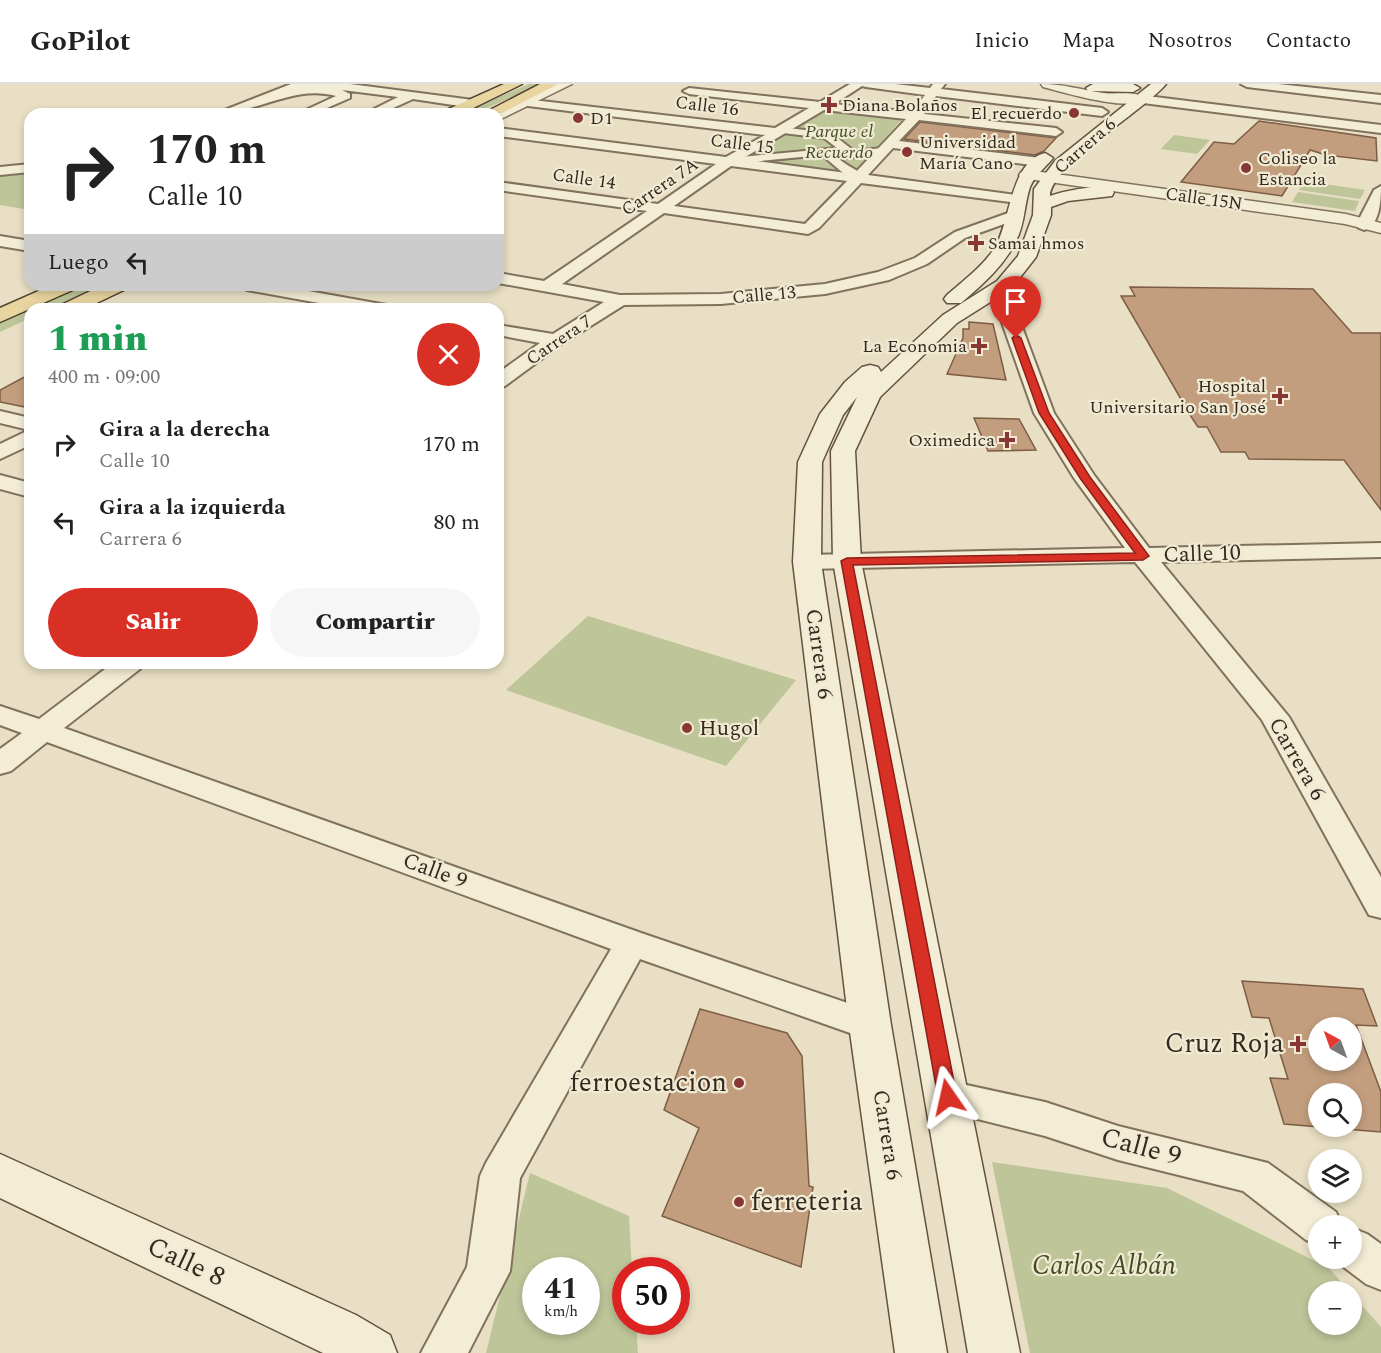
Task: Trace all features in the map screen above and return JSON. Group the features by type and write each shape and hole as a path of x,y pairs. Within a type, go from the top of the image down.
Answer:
{"main road":[{"path":"459,108 515,84"},
{"path":"500,108 551,84"},
{"path":"504,113 565,84"},
{"path":"1048,84 1103,97 1133,92"},
{"path":"1075,84 1133,92"},
{"name":"Carrera 6","path":"921,1353 870,1025 807,562 810,462 832,414 853,387 987,270 1007,241 1032,187 1102,112 1133,92 1159,84"},
{"name":"Carrera 6","path":"1032,187 1061,164 1133,92"},
{"path":"1032,187 1106,192 1343,225 1372,226"},
{"name":"Carrera 6","path":"994,1353 847,561 843,451 870,394 950,319 1004,285 1027,256 1042,215 1032,187"},
{"name":"Calle 15N","path":"1032,187 1346,219 1372,226"},
{"path":"29,303 55,291"},
{"path":"81,303 106,291"},
{"path":"0,316 24,305"},
{"name":"Calle 8","path":"0,1175 344,1346"}],"street":[{"path":"241,108 300,85 468,103 506,84"},
{"path":"702,84 684,94 822,106 1056,132"},
{"name":"Carrera 7A","path":"547,287 730,161 776,131 858,84"},
{"path":"866,84 936,88 1102,112"},
{"path":"1246,84 1381,99"},
{"path":"260,108 320,86 346,96 317,108"},
{"path":"826,154 859,177 916,116 936,88"},
{"path":"1133,92 1381,129"},
{"path":"384,108 411,96"},
{"name":"Calle 16","path":"528,102 776,131"},
{"path":"595,144 661,106"},
{"path":"776,131 827,135 849,152"},
{"name":"Calle 15","path":"504,133 859,177 1032,187"},
{"path":"730,161 885,148 1032,187"},
{"path":"0,171 24,169"},
{"name":"Calle 14","path":"504,187 808,229 859,177"},
{"name":"Calle 13","path":"504,279 620,300 721,298 825,290 883,276 912,265 960,236 1032,187"},
{"path":"504,197 519,189"},
{"path":"1372,226 1381,190"},
{"path":"0,241 24,245"},
{"name":"Carrera 6","path":"1004,285 1002,300 1044,413 1085,478 1143,556 1275,717 1381,906"},
{"path":"277,291 347,303"},
{"path":"319,298 331,291"},
{"path":"275,303 292,294"},
{"name":"Carrera 7","path":"504,378 556,340 620,300"},
{"path":"504,331 556,340"},
{"path":"0,417 24,423"},
{"path":"0,453 24,439"},
{"path":"0,482 24,488"},
{"name":"Calle 10","path":"807,562 1381,550"},
{"path":"0,764 122,669"},
{"name":"Calle 9","path":"0,716 870,1025"},
{"path":"444,1353 488,1271 500,1176 633,942"},
{"name":"Calle 9","path":"948,1097 1045,1119 1118,1143 1254,1176 1308,1216"},
{"path":"1362,1256 1381,1270"}],"green space":[{"path":"529,84 542,84 487,108 474,108"},
{"name":"Parque el Recuerdo","path":"825,110 897,117 901,120 856,169 838,171 766,163 752,157"},
{"path":"1174,135 1210,140 1197,154 1161,149"},
{"path":"24,173 24,209 0,205 0,175"},
{"path":"1304,181 1365,190 1360,199 1299,190"},
{"path":"1298,192 1359,201 1355,211 1292,202"},
{"path":"68,291 88,291 62,303 42,303"},
{"path":"24,311 24,321 0,332 0,322"},
{"name":"Hugol","path":"588,616 796,680 726,766 506,690"},
{"name":"Carlos Albán","path":"992,1162 1167,1188 1308,1258 1308,1269 1330,1269 1340,1281 1308,1281 1308,1335 1362,1335 1362,1305 1381,1327 1381,1353 1030,1353"},
{"path":"530,1173 629,1216 631,1257 612,1257 612,1335 637,1335 638,1353 486,1353"}],"building":[{"path":"1259,121 1376,138 1377,161 1326,155 1310,150 1282,196 1181,182 1214,142 1234,144"},
{"path":"920,122 1056,138 1044,151 1035,155 904,139"},
{"name":"Hospital Universitario San José","path":"1130,287 1313,289 1352,333 1381,333 1381,510 1344,460 1249,459 1245,452 1221,452 1207,427 1198,427 1192,418 1121,296 1135,296"},
{"path":"969,322 993,324 1006,380 947,374 963,338 963,329 969,329"},
{"path":"24,377 24,407 0,402 0,390"},
{"name":"Oximedica","path":"974,418 1019,419 1036,450 988,451"},
{"name":"Cruz Roja","path":"1242,981 1363,989 1377,1026 1362,1025 1362,1017 1308,1017 1308,1071 1362,1071 1362,1041 1381,1092 1381,1132 1362,1130 1362,1083 1308,1083 1308,1126 1284,1124 1270,1078 1288,1079 1269,1018 1252,1017"},
{"path":"700,1009 787,1033 802,1056 809,1186 813,1187 801,1267 662,1216 699,1128 664,1110"}],"place":[{"name":"Diana Bolaños","path":"829,105"},
{"name":"El recuerdo","path":"1074,113"},
{"name":"D1","path":"578,118"},
{"name":"Universidad María Cano","path":"907,152"},
{"name":"Coliseo la Estancia","path":"1246,168"},
{"name":"Samai hmos","path":"976,243"},
{"name":"La Economia","path":"979,346"},
{"name":"Hospital Universitario San José","path":"1280,396"},
{"name":"Oximedica","path":"1007,440"},
{"name":"Hugol","path":"687,728"},
{"name":"Cruz Roja","path":"1298,1044"},
{"name":"ferroestacion","path":"739,1083"},
{"name":"ferreteria","path":"739,1202"}],"route":[{"path":"948,1097 847,561 1143,556 1085,478 1044,413 1016,338"}]}
